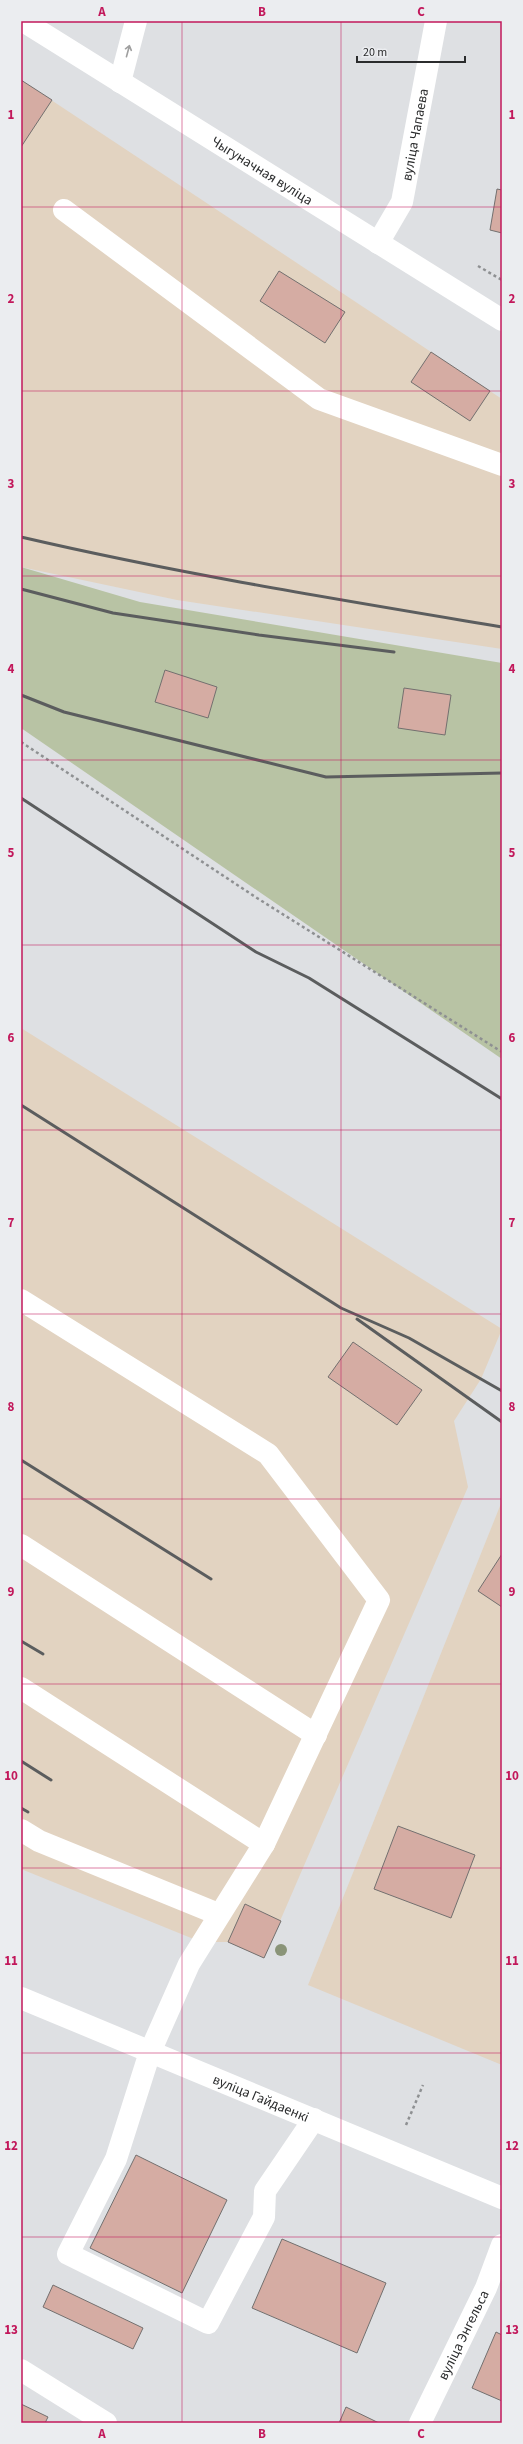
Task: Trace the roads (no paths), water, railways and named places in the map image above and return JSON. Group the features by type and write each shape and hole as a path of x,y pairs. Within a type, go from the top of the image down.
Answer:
{"street":[{"name":"Чыгуначная вуліца","path":"23,21 502,320"},
{"path":"120,82 136,21"},
{"name":"вуліца Чапаева","path":"378,243 402,202 436,21"},
{"path":"64,210 319,399 502,465"},
{"path":"21,1300 268,1454 379,1600 264,1844 218,1914 189,1964 150,2052 116,2159 68,2254 208,2323 264,2217 265,2191 314,2120"},
{"path":"21,1545 316,1735"},
{"path":"21,1688 264,1844"},
{"path":"21,1830 39,1841 218,1914"},
{"name":"вуліца Гайдаенкі","path":"21,1998 502,2198"},
{"name":"вуліца Энгельса","path":"420,2423 486,2288 502,2245"},
{"path":"21,2370 106,2423"}],"railway":[{"path":"21,537 201,575 502,627"},
{"path":"21,589 113,613 259,635 394,652"},
{"path":"21,695 64,712 326,777 502,773"},
{"path":"21,798 256,952 309,978 502,1099"},
{"path":"21,1105 341,1308 409,1338 502,1391"},
{"path":"357,1319 502,1422"},
{"path":"21,1460 211,1579"},
{"path":"21,1641 43,1654"},
{"path":"21,1761 51,1780"},
{"path":"21,1808 28,1812"}]}
